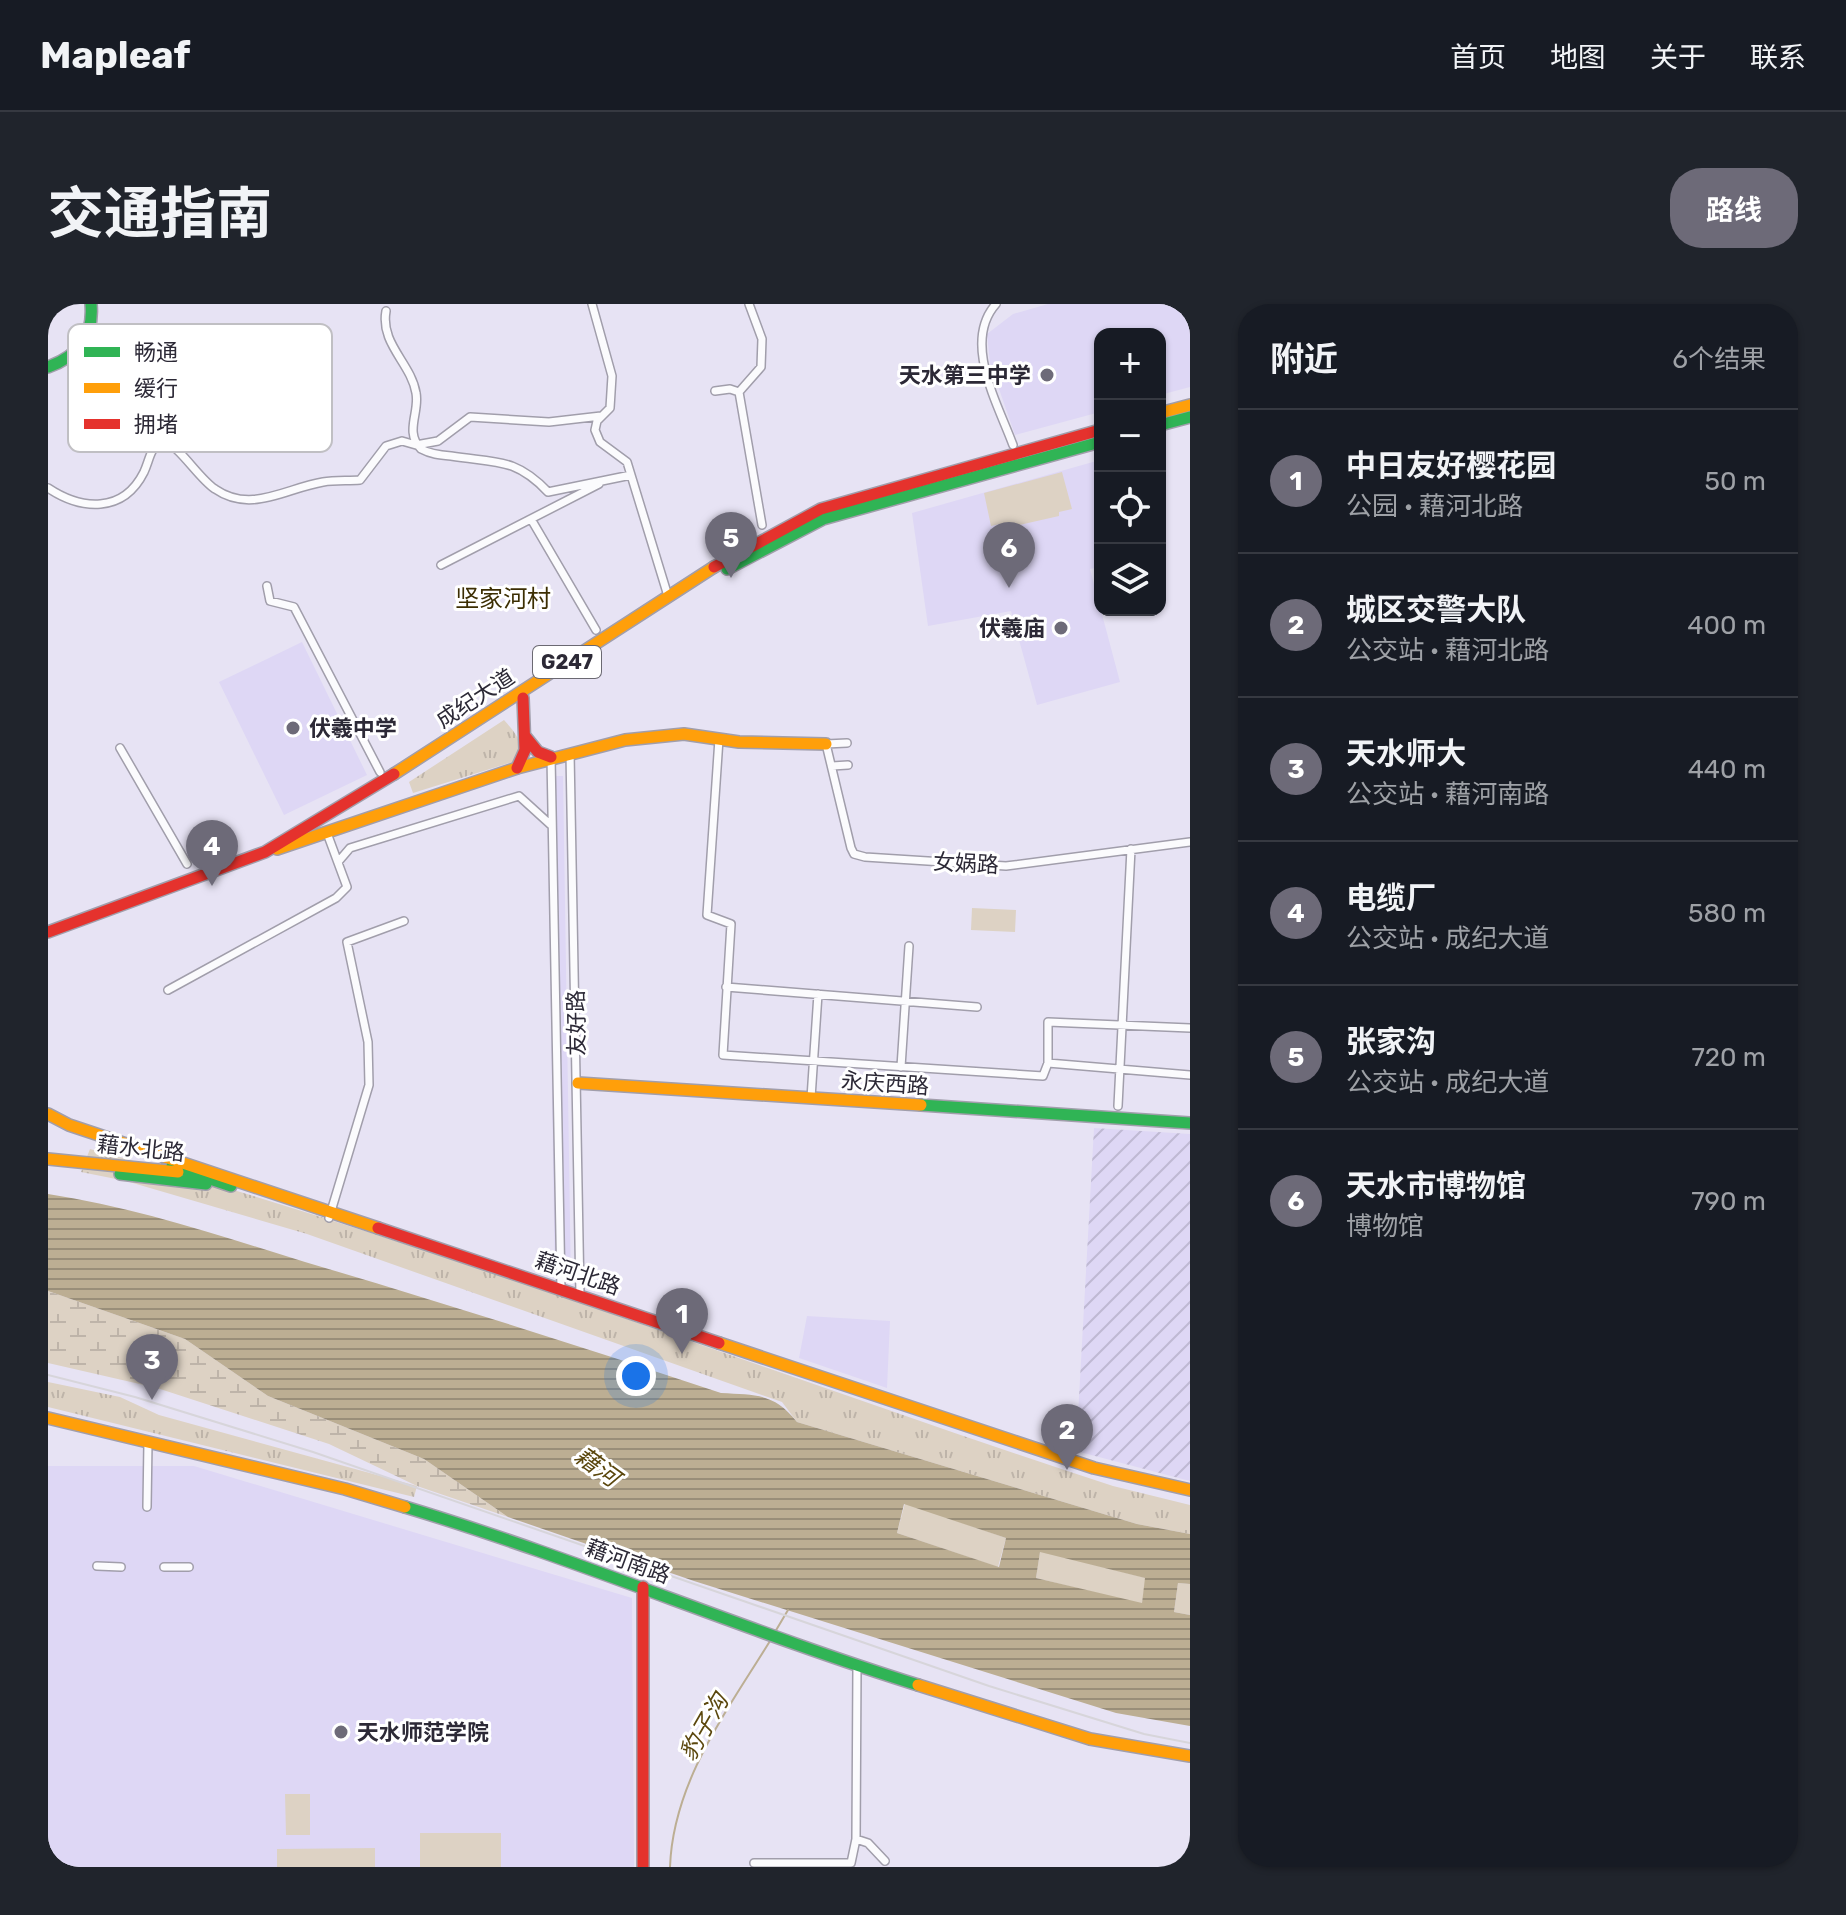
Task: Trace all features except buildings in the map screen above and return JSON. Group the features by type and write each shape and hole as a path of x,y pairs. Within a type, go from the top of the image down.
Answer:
{"main road":[{"path":"91,304 92,324"},
{"path":"48,367 68,357"},
{"path":"1166,411 1190,405"},
{"path":"1166,423 1190,417"},
{"name":"成纪大道","path":"48,934 265,852 345,806 737,552 821,509 1094,432"},
{"name":"成纪大道","path":"48,934 289,846 354,812 523,698 733,564 823,519 1094,444"},
{"path":"517,768 525,750 523,698"},
{"path":"265,852 551,757 625,740 674,735 826,744"},
{"path":"525,736 538,752 551,757"},
{"name":"永庆西路","path":"578,1083 1190,1123"},
{"name":"藉河北路","path":"48,1114 230,1182 580,1295 1094,1468 1190,1490"},
{"name":"藉河北路","path":"48,1122 193,1174 230,1182"},
{"name":"藉水北路","path":"48,1159 193,1174"},
{"name":"藉水北路","path":"48,1167 230,1182"},
{"name":"藉河北路","path":"331,1215 1092,1475 1190,1497"},
{"name":"藉河南路","path":"48,1418 345,1489 472,1527 857,1666 1090,1739 1190,1756"},
{"path":"643,1587 643,1867"}],"street":[{"path":"592,304 612,376 610,408 601,416 595,430 600,442 627,462 668,596"},
{"path":"739,392 761,367 762,339 749,304"},
{"path":"996,304 980,334 985,369 1013,445"},
{"path":"386,311 383,328 416,393 412,427 416,445"},
{"path":"715,391 730,389 739,392"},
{"path":"739,392 762,525"},
{"path":"416,445 438,441 470,417 549,422 601,416"},
{"path":"178,452 187,465 216,490 241,499 262,500 322,482 360,480 386,446 402,441 416,445 427,453 512,463 531,474 548,492 631,475"},
{"path":"48,488 74,504 104,504 126,493 142,474 150,452"},
{"path":"441,565 607,480"},
{"path":"531,519 596,630"},
{"path":"267,586 270,601 294,607 380,772"},
{"path":"719,739 707,915 731,924 723,1055 1043,1076 1048,1063 1048,1022 1190,1028"},
{"path":"826,744 847,743"},
{"name":"女娲路","path":"826,744 851,848 854,854 865,857 1006,866 1190,842"},
{"path":"120,748 187,864"},
{"name":"友好路","path":"570,752 580,1295"},
{"name":"友好路","path":"551,757 561,1289"},
{"path":"832,766 848,765"},
{"path":"338,862 350,848 519,796 552,826"},
{"path":"168,990 336,898 347,887 327,833"},
{"path":"1118,1106 1131,849"},
{"path":"331,1215 369,1085 368,1042 347,942 404,921"},
{"path":"901,1067 909,946"},
{"path":"726,987 977,1007"},
{"path":"811,1098 818,994"},
{"path":"1048,1063 1190,1075"},
{"path":"147,1507 148,1442"},
{"path":"97,1566 121,1567"},
{"path":"164,1567 189,1567"},
{"path":"754,1863 851,1863 856,1839 857,1666"},
{"path":"856,1839 868,1843 885,1861"}],"shaded area":[{"name":"天水第三中学","path":"1048,304 1190,304 1190,387 1166,393 1166,328 1094,328 1094,414 1015,435 990,363 987,334 1013,314"},
{"path":"1094,462 1094,568 1090,569 1094,584 1094,616 1102,616 1120,682 1037,705 1011,611 928,626 912,513"},
{"name":"伏羲中学","path":"302,642 367,775 284,815 219,682"},
{"path":"547,776 563,776 571,1283 555,1283"},
{"path":"1094,1128 1190,1134 1190,1481 1076,1451"},
{"path":"807,1316 890,1321 887,1388 799,1358"},
{"name":"天水师范学院","path":"48,1466 194,1466 632,1598 634,1867 48,1867"}],"green space":[{"path":"1062,472 1072,509 1059,512 1059,516 1002,529 1000,524 991,526 984,493"},
{"path":"504,720 518,739 516,761 413,793 409,782"},
{"path":"972,908 1016,910 1015,932 971,930"},
{"path":"90,1149 347,1225 1113,1486 1190,1505 1190,1534 1137,1524 797,1422 782,1402 307,1234 126,1181 81,1172"},
{"path":"48,1291 185,1339 268,1396 424,1459 508,1517 417,1486 329,1444 157,1388 48,1363"},
{"path":"48,1382 120,1397 159,1415 417,1486 414,1497 48,1407"},
{"path":"905,1503 1006,1538 998,1567 897,1533"},
{"path":"1040,1551 1146,1578 1142,1604 1036,1578"},
{"path":"1178,1583 1190,1584 1190,1615 1174,1612"},
{"path":"285,1794 310,1794 310,1835 286,1835"},
{"path":"420,1833 501,1833 501,1867 420,1867"},
{"path":"375,1848 375,1867 277,1867 277,1849"}],"water":[{"name":"藉河","path":"48,1194 113,1206 210,1232 721,1393 764,1397 780,1406 797,1422 1137,1524 1190,1534 1190,1584 1178,1583 1174,1612 1190,1615 1190,1726 1116,1713 694,1581 508,1517 424,1459 268,1396 185,1339 48,1291","holes":["904,1504 1006,1538 999,1567 897,1533","1040,1552 1145,1578 1142,1603 1036,1578"]}],"waterway":[{"name":"豹子沟","path":"775,1632 788,1610"},
{"name":"豹子沟","path":"670,1867 673,1836 692,1777 720,1721 770,1641"}],"tram line":[{"path":"48,1375 135,1397 313,1452 989,1686 1144,1734 1190,1743"}],"traffic: fast":[{"path":"90,324 91,304"},
{"path":"48,367 68,357"},
{"path":"1166,423 1190,417"},
{"path":"727,569 823,519 1094,444"},
{"path":"921,1105 1190,1123"},
{"path":"172,1166 231,1186"},
{"path":"120,1174 206,1184"},
{"path":"405,1507 534,1549 789,1642 918,1685"}],"traffic: slow":[{"path":"1166,411 1190,405"},
{"path":"394,774 714,567"},
{"path":"277,849 517,768 625,740 684,734 739,742 826,744"},
{"path":"578,1083 921,1105"},
{"path":"48,1114 69,1125 378,1228"},
{"path":"48,1159 178,1172"},
{"path":"719,1343 1094,1468 1190,1490"},
{"path":"48,1418 345,1489 405,1507"},
{"path":"918,1685 1090,1739 1190,1756"}],"traffic: jam":[{"path":"714,567 821,509 1094,432"},
{"path":"517,768 525,750 523,698"},
{"path":"525,736 538,752 551,757"},
{"path":"48,932 265,852 394,774"},
{"path":"378,1228 719,1343"},
{"path":"643,1587 643,1867"}],"place":[{"name":"天水第三中学","path":"1047,375"},
{"name":"张家沟","path":"731,578"},
{"name":"天水市博物馆","path":"1009,588"},
{"name":"伏羲庙","path":"1061,628"},
{"name":"伏羲中学","path":"293,728"},
{"name":"电缆厂","path":"212,886"},
{"name":"中日友好樱花园","path":"682,1354"},
{"name":"天水师大","path":"152,1400"},
{"name":"城区交警大队","path":"1067,1470"},
{"name":"天水师范学院","path":"341,1732"}],"district":[{"name":"坚家河村","path":"503,599"}]}
